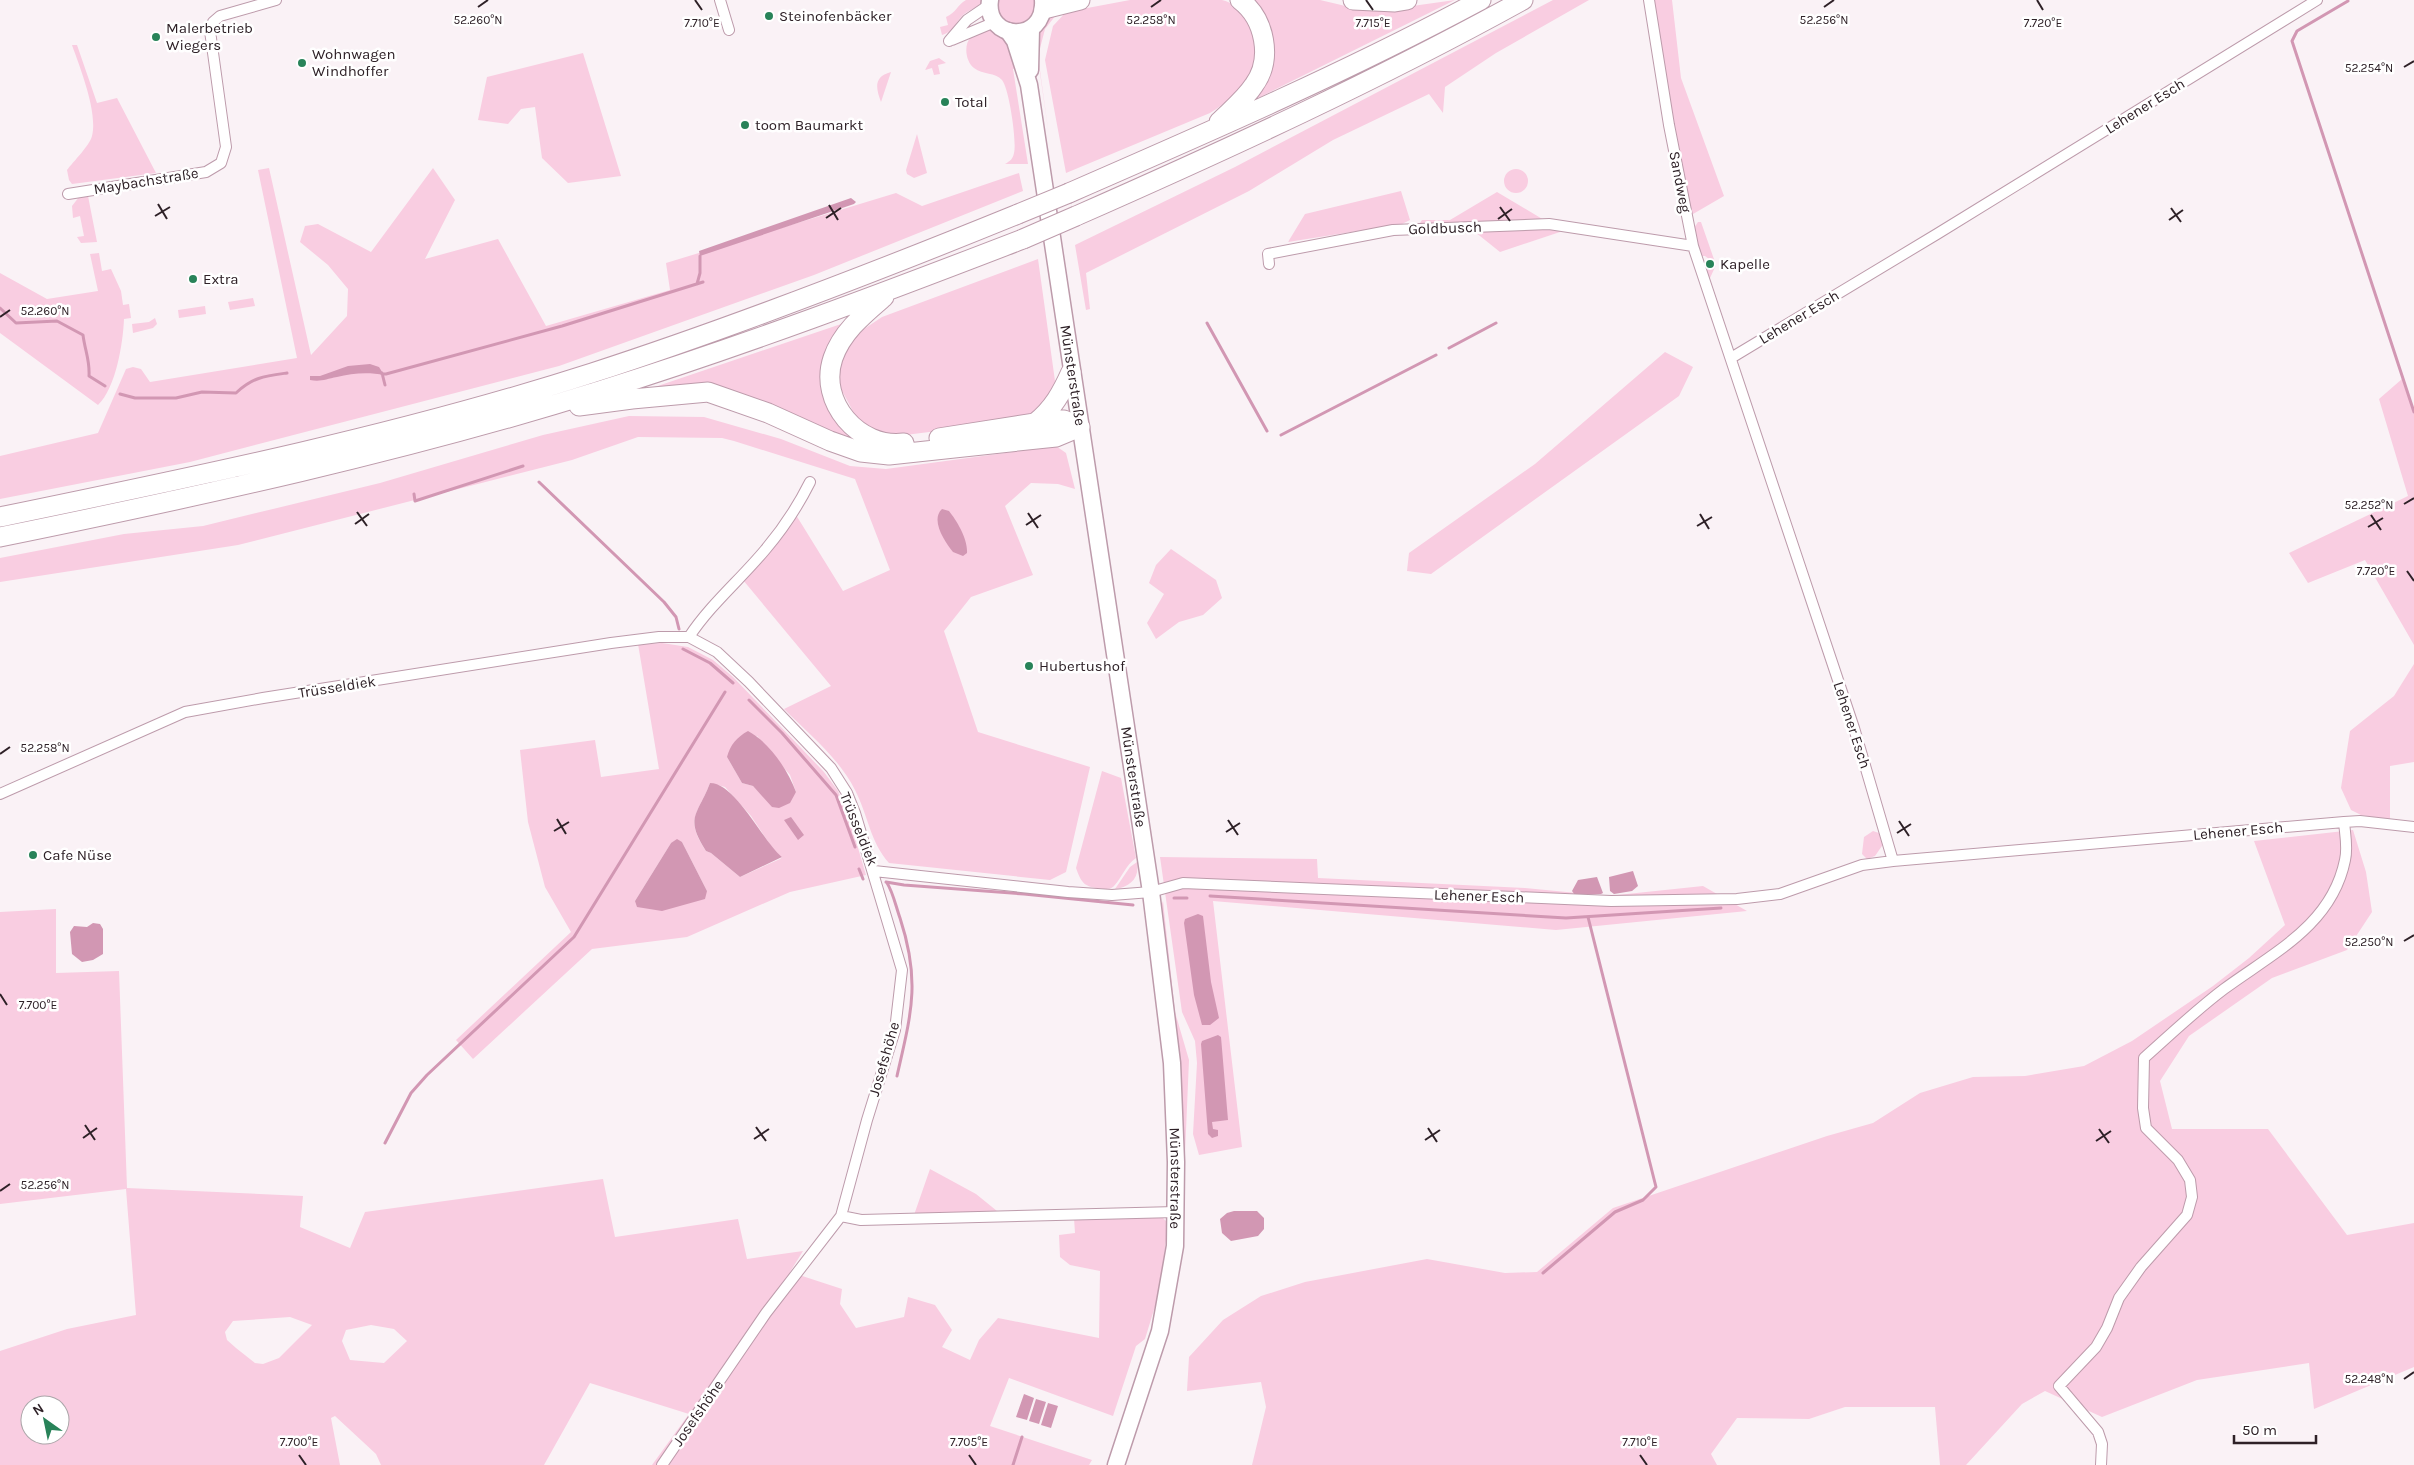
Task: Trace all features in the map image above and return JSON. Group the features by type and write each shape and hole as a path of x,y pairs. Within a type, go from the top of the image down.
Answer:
{"highway":[{"path":"1044,5 1080,0"},
{"path":"1208,132 1256,84 1264,62 1265,44 1261,26 1247,5 1240,0"},
{"path":"1353,0 1395,2 1407,0"},
{"path":"0,517 180,480 462,411 591,373 813,296 1018,214 1208,132 1363,62 1481,0"},
{"path":"0,537 196,497 348,460 598,391 705,356 892,290 1023,239 1076,216 1289,120 1443,43 1523,0"},
{"path":"892,290 856,321 841,339 832,360 830,379 833,398 843,417 856,430 869,438 895,444 1064,420 1080,427"},
{"path":"1035,423 1044,416 1057,400 1071,372"},
{"path":"532,410 708,392 768,413 830,442 861,452 890,455 1056,437 1080,427"}],"main road":[{"name":"Münsterstraße","path":"990,3 1001,27 1015,40 1029,85 1151,892 1172,1062 1176,1246 1160,1332 1116,1465"},
{"path":"1001,27 1024,32 1031,29 1037,24 1044,5"},
{"name":"Münsterstraße","path":"1029,85 1031,29"}],"street":[{"name":"Maybachstraße","path":"68,194 206,172 221,163 226,147 210,31 213,22 220,16 276,0"},
{"path":"720,0 729,30"},
{"name":"Sandweg","path":"1649,0 1669,125 1693,246 1731,358"},
{"name":"Lehener Esch","path":"1893,861 1854,728 1731,358 2317,0"},
{"path":"990,3 967,20 949,41 1001,27"},
{"name":"Goldbusch","path":"1269,264 1268,254 1393,230 1549,224 1693,246"},
{"path":"689,638 700,621 766,549 801,500 810,482"},
{"name":"Trüsseldiek","path":"0,794 185,712 611,643 659,637 689,638 717,652 749,682 831,768 847,793 874,871 1068,892 1112,895 1151,892"},
{"name":"Lehener Esch","path":"1151,892 1183,883 1611,902 1737,899 1780,894 1862,865 1893,861 2344,822 2360,821 2414,827"},
{"path":"2102,1465 2102,1444 2098,1432 2059,1386 2096,1348 2107,1328 2119,1298 2141,1267 2187,1215 2192,1197 2190,1180 2178,1160 2146,1128 2143,1108 2144,1058 2223,990 2294,941 2315,918 2335,892 2346,858 2344,822"},
{"name":"Josefshöhe","path":"662,1465 766,1312 841,1216 864,1129 895,1030 902,970 874,871"},
{"path":"841,1216 870,1220 1176,1212"}],"shaded area":[{"path":"966,0 983,0 979,5 963,15 949,32 942,35 940,27 948,25 946,17"},
{"path":"997,0 1035,0 1035,10 1027,21 1014,24 1009,23 1002,17"},
{"path":"1130,0 1222,0 1231,4 1246,20 1251,31 1256,54 1255,65 1251,74 1238,91 1210,113 1066,173 1045,60 1053,26 1066,12"},
{"path":"1251,0 1320,0 1354,8 1391,9 1455,0 1254,100 1263,85"},
{"path":"1553,0 1589,0 1496,53 1445,87 1443,113 1429,94 1333,140 1249,191 1086,273 1090,309 1086,310 1075,245 1235,167"},
{"path":"1654,0 1672,0 1681,78 1724,196 1693,214 1690,212 1675,140"},
{"path":"1046,14 1056,15 1045,29 1038,56 1049,136 1039,66 1035,64 1038,27"},
{"path":"993,29 1006,35 1017,68 1013,69 1028,164 1005,164 1014,155 1015,147 1012,115 1005,85 999,77 974,68 967,58 966,49 971,37"},
{"path":"72,45 77,45 97,103 117,98 156,173 72,184 69,180 67,170 88,144 92,136 93,126 93,115 87,90"},
{"path":"583,53 621,176 568,183 542,158 535,107 521,109 508,124 478,120 487,77"},
{"path":"939,58 946,63 938,65 940,74 934,75 932,68 925,70 930,61"},
{"path":"891,72 881,102 877,84 881,77"},
{"path":"917,134 927,173 914,178 907,174 906,170"},
{"path":"269,168 311,355 347,316 348,289 328,265 300,242 305,226 318,224 371,252 433,168 455,200 425,259 498,239 546,326 670,290 666,263 896,193 922,206 1019,173 1023,191 814,275 559,366 190,462 0,499 0,456 98,433 126,369 133,367 141,369 150,382 297,358 258,170"},
{"path":"1511,169 1521,169 1528,176 1528,186 1521,193 1511,193 1504,186 1504,176"},
{"path":"1401,191 1410,220 1402,224 1288,242 1305,214"},
{"path":"1497,192 1544,220 1531,222 1420,223 1422,220 1450,220"},
{"path":"88,196 97,242 81,243 77,237 84,236 80,216 73,218 72,206 79,197"},
{"path":"851,198 856,202 854,204 700,256 699,251"},
{"path":"1698,222 1701,222 1716,265 1710,278 1706,277 1700,260 1708,267 1711,267 1713,262 1705,256 1700,256 1694,228"},
{"path":"1550,229 1563,231 1500,252 1475,232"},
{"path":"99,253 102,271 111,269 121,291 123,305 129,304 131,318 124,319 120,352 114,377 110,388 98,405 0,333 0,273 47,299 98,291 90,254"},
{"path":"1038,259 1055,381 1048,403 1025,420 897,436 869,427 856,417 840,387 839,369 843,354 853,339 864,329 882,317"},
{"path":"253,298 255,306 230,310 228,302"},
{"path":"205,306 206,314 179,318 178,310"},
{"path":"155,318 157,324 153,328 133,333 132,324 149,322"},
{"path":"847,322 823,366 873,449 771,407 640,392"},
{"path":"1665,352 1693,367 1679,396 1431,574 1407,571 1409,553 1535,464"},
{"path":"370,364 379,367 384,375 360,373 310,380 310,376 320,376 348,366"},
{"path":"2402,379 2414,414 2414,645 2365,560 2308,583 2289,553 2408,496 2379,399"},
{"path":"629,416 704,417 781,439 850,466 886,469 1056,446 1066,453 1075,489 1058,484 1031,483 1005,506 1033,575 971,597 944,631 978,732 1090,767 1066,872 1050,880 889,863 873,837 855,790 841,767 784,709 831,686 743,580 771,550 796,515 843,591 890,570 855,479 734,441 722,438 638,437 572,460 238,545 0,582 0,558 124,534 203,526 380,483 543,435"},
{"path":"942,509 949,511 961,530 967,548 967,553 963,556 953,552 940,531 938,519"},
{"path":"1171,549 1216,580 1222,598 1203,615 1179,622 1156,639 1147,623 1164,594 1149,583 1156,565"},
{"path":"662,643 688,647 713,660 733,677 824,772 838,791 848,814 866,875 790,892 687,937 592,949 473,1059 456,1040 571,932 545,887 528,822 520,750 595,740 601,777 659,769 638,644","holes":["757,736 790,775 796,792 772,806 753,786 742,783 727,757","710,783 725,787 751,816 775,852 782,857 740,877 706,851 699,840 694,823","682,842 707,891 635,901 671,843"]},
{"path":"2414,664 2414,762 2390,766 2390,820 2361,815 2351,810 2341,788 2350,731 2394,696"},
{"path":"748,731 770,749 788,775 796,792 790,803 779,808 772,807 753,786 742,783 727,757 734,742"},
{"path":"1102,771 1121,778 1136,858 1129,864 1114,886 1107,889 1088,886 1082,882 1076,868"},
{"path":"710,783 730,792 782,857 740,877 706,851 699,840 694,823 695,816"},
{"path":"791,817 804,835 798,840 784,820"},
{"path":"2353,830 2366,872 2372,912 2347,950 2272,978 2189,1036 2160,1081 2172,1129 2268,1129 2347,1235 2414,1223 2414,1367 2314,1409 2309,1363 2197,1380 2102,1417 2045,1391 2022,1404 1966,1465 1940,1465 1935,1407 1845,1407 1809,1419 1737,1418 1711,1454 1717,1465 1252,1465 1266,1407 1261,1382 1187,1391 1189,1357 1223,1320 1261,1296 1305,1282 1427,1259 1505,1273 1537,1272 1613,1208 1827,1136 1873,1123 1920,1093 1973,1077 2025,1076 2084,1066 2132,1041 2213,986 2249,958 2285,925 2254,841"},
{"path":"1873,831 1882,834 1884,843 1875,856 1867,859 1862,854 1864,837"},
{"path":"677,839 682,842 707,891 705,899 662,911 637,907 635,901 671,843"},
{"path":"1160,857 1317,859 1318,878 1525,888 1608,896 1703,886 1747,911 1556,930 1213,901 1242,1147 1199,1155 1193,1134 1197,1063 1195,1041 1182,1012"},
{"path":"1137,862 1137,873 1133,881 1115,889 1130,867"},
{"path":"1633,871 1638,886 1632,891 1614,894 1610,891 1609,877"},
{"path":"1597,877 1603,893 1575,895 1572,891 1578,880"},
{"path":"1163,901 1175,1012 1189,1060 1185,1154 1182,1153 1178,1067 1161,906"},
{"path":"56,909 56,973 119,971 127,1188 303,1196 300,1227 350,1248 365,1212 603,1179 615,1237 738,1219 747,1259 803,1251 790,1272 842,1289 840,1304 856,1328 904,1317 908,1297 935,1305 952,1330 942,1347 970,1360 979,1340 998,1318 1099,1338 1100,1271 1070,1265 1060,1257 1059,1235 1075,1233 1074,1218 1163,1218 1168,1223 1160,1290 1145,1339 1136,1346 1113,1416 1009,1378 990,1426 1092,1460 1089,1465 652,1465 689,1414 590,1383 544,1465 381,1465 376,1454 335,1416 331,1418 340,1465 0,1465 0,1351 67,1329 136,1315 126,1189 0,1204 0,912","holes":["290,1317 312,1325 279,1358 263,1364 255,1363 236,1348 227,1340 225,1332 233,1321","371,1325 394,1329 407,1341 384,1363 350,1360 342,1341 346,1330"]},
{"path":"1198,914 1203,916 1211,982 1219,1018 1210,1025 1202,1025 1194,995 1184,923 1185,919"},
{"path":"93,923 100,924 103,929 103,954 93,960 82,962 72,954 70,932 74,926 87,927"},
{"path":"1218,1035 1221,1037 1228,1120 1212,1122 1213,1129 1218,1130 1218,1136 1212,1138 1208,1134 1201,1044 1202,1041"},
{"path":"930,1169 976,1194 997,1211 914,1215"},
{"path":"1234,1211 1257,1211 1264,1218 1264,1229 1258,1236 1231,1241 1222,1233 1220,1219 1227,1213"},
{"path":"1024,1394 1034,1398 1027,1420 1016,1417"},
{"path":"1036,1399 1046,1402 1039,1424 1029,1421"},
{"path":"1048,1403 1058,1406 1051,1428 1041,1425"}],"waterway":[{"path":"2348,1 2297,31 2292,41 2414,412"},
{"path":"697,284 700,273 700,256"},
{"path":"382,374 562,326 703,282"},
{"path":"0,308 16,323 57,321 83,335 89,376 105,386"},
{"path":"1207,323 1267,431"},
{"path":"1449,348 1496,323"},
{"path":"1281,435 1436,355"},
{"path":"120,394 135,398 176,398 202,392 236,393 254,380 287,373"},
{"path":"382,373 385,385"},
{"path":"414,494 415,501 523,466"},
{"path":"539,482 664,602 676,617 679,629"},
{"path":"683,649 710,663 733,683"},
{"path":"385,1143 411,1093 427,1075 574,937 725,692"},
{"path":"749,700 782,733 836,795 855,847"},
{"path":"859,869 863,879"},
{"path":"886,882 1133,905"},
{"path":"887,883 893,895 906,941 912,980 910,1016 897,1076"},
{"path":"1210,896 1566,918 1721,908"},
{"path":"1174,898 1187,898"},
{"path":"1543,1273 1615,1212 1643,1200 1656,1187 1588,917"},
{"path":"1013,1465 1022,1437"}],"place":[{"name":"Steinofenbäcker","path":"769,16"},
{"name":"Malerbetrieb Wiegers","path":"156,37"},
{"name":"Wohnwagen Windhoffer","path":"302,63"},
{"name":"Total","path":"945,102"},
{"name":"toom Baumarkt","path":"745,125"},
{"name":"Kapelle","path":"1710,264"},
{"name":"Extra","path":"193,279"},
{"name":"Hubertushof","path":"1029,666"},
{"name":"Cafe Nüse","path":"33,855"}]}
